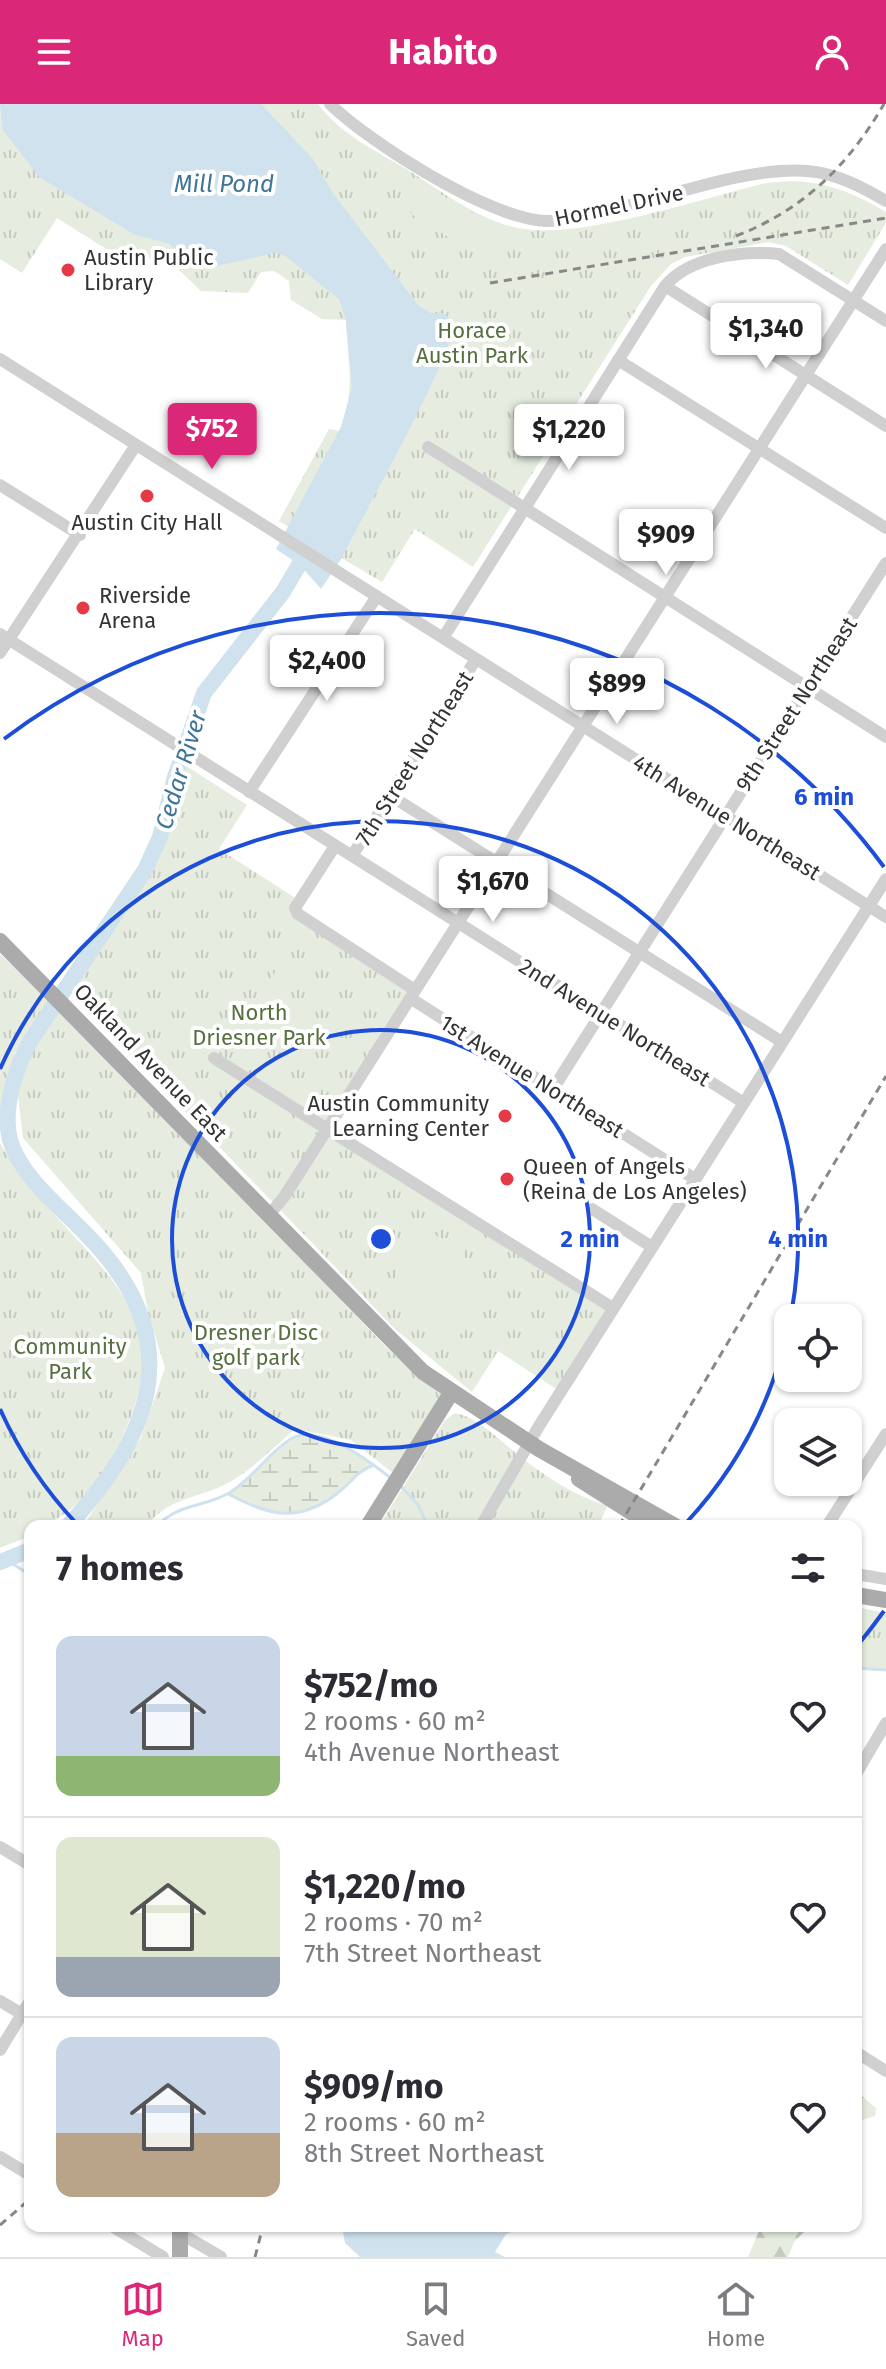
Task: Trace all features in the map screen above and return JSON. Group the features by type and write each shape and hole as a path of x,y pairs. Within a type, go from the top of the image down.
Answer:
{"main road":[{"name":"Oakland Avenue East","path":"0,941 397,1349 451,1393 549,1456"},
{"path":"372,1519 451,1393"},
{"path":"549,1456 596,1491 643,1520"},
{"path":"549,1456 596,1478 665,1520"},
{"path":"862,1596 886,1600"},
{"path":"180,2232 180,2257"}],"street":[{"name":"Hormel Drive","path":"330,104 356,128 473,200 531,220 578,218 753,176 793,170 832,175 886,201"},
{"path":"269,1215 886,249"},
{"name":"7th Street Northeast","path":"443,638 665,286 681,270 702,262 761,253 779,254 853,301"},
{"path":"665,286 886,426"},
{"path":"853,301 886,321"},
{"name":"4th Avenue Northeast","path":"0,359 886,917"},
{"path":"618,360 886,528"},
{"path":"0,653 4,636 80,535 136,445"},
{"path":"428,447 886,737"},
{"path":"0,485 80,535"},
{"name":"9th Street Northeast","path":"553,1089 886,563"},
{"path":"249,792 377,596"},
{"name":"2nd Avenue Northeast","path":"4,636 744,1103"},
{"name":"7th Street Northeast","path":"352,856 476,659"},
{"path":"391,796 782,1042"},
{"name":"7th Street Northeast","path":"295,908 335,846"},
{"path":"484,1520 613,1308 886,879"},
{"name":"1st Avenue Northeast","path":"295,908 302,918 412,994 695,1179"},
{"path":"214,1058 613,1308"},
{"path":"592,1209 652,1247"},
{"path":"831,1520 886,1434"},
{"path":"862,1575 886,1579"},
{"path":"862,1764 886,1723"},
{"path":"0,1847 24,1861"},
{"path":"0,2001 22,2014"},
{"path":"0,2050 24,2011"},
{"path":"862,2056 886,2071"},
{"path":"0,2157 24,2171"},
{"path":"122,2232 163,2257"},
{"path":"183,2232 221,2257"}],"green space":[{"name":"Horace Austin Park","path":"0,104 318,104 338,125 373,150 489,219 518,228 572,229 604,224 762,184 796,181 827,186 856,196 886,212 886,223 848,285 786,246 769,242 685,257 671,264 651,286 473,567 415,529 382,582 279,521 329,429 339,431 345,417 350,376 346,320 322,319 291,300 289,281 274,271 261,272 248,293 201,291 177,268 149,258 135,267 57,218 22,273 0,259"},
{"path":"428,187 477,216 513,230 496,258 470,250 411,214"},
{"name":"North Driesner Park","path":"180,762 247,805 219,849 300,901 296,908 415,990 327,1129 613,1308 561,1392 498,1351 472,1392 396,1330 66,988 145,870 161,837"},
{"path":"0,954 52,1000 15,1053 0,1119"},
{"path":"286,954 300,963 284,988 270,980"},
{"name":"Dresner Disc golf park","path":"59,1007 388,1349 442,1394 394,1474 351,1440 295,1429 241,1475 222,1486 172,1505 152,1520 87,1520 141,1438 165,1368 148,1313 141,1273 23,1138 18,1095 30,1053"},
{"name":"Community Park","path":"0,1143 29,1185 117,1288 135,1322 142,1362 134,1409 107,1465 93,1486 75,1506 54,1520 24,1520 24,1538 0,1548"},
{"path":"427,1232 457,1249 475,1275 478,1289 476,1305 459,1336 445,1333 389,1302 397,1274"},
{"path":"455,1413 482,1425 531,1465 563,1486 608,1505 601,1520 383,1520 445,1420"},
{"path":"299,1435 333,1441 374,1465 359,1473 325,1502 298,1512 271,1511 228,1494 286,1442"},
{"path":"862,1608 886,1613 886,1670 862,1668"},
{"path":"862,2096 876,2108 875,2116 862,2120"},
{"path":"758,2232 804,2232 794,2242 788,2257 748,2257"}],"water":[{"name":"Mill Pond","path":"0,104 261,104 313,159 332,192 418,305 431,313 445,314 453,323 440,366 424,400 340,561 321,589 300,565 276,549 341,427 352,387 346,320 339,299 284,255 275,253 212,267 190,260 168,243 135,235 39,177 3,130"},
{"path":"343,2232 511,2232 506,2234 495,2252 505,2257 360,2257 345,2243"}],"waterway":[{"name":"Cedar River","path":"73,1520 123,1454 139,1418 148,1382 148,1346 138,1309 118,1272 32,1179 15,1154 8,1128 12,1088 31,1040 145,870 160,837 175,777 204,693 283,592 309,548"},
{"path":"164,1520 229,1493 281,1446 301,1435 314,1435 343,1446 392,1479"},
{"path":"228,1494 271,1511 298,1512 325,1502 359,1473 374,1465"},
{"path":"401,1486 418,1505 425,1520"},
{"name":"Cedar River","path":"0,1562 24,1552"},
{"path":"7,1560 24,1571"},
{"path":"862,1668 886,1670"}],"railway":[{"path":"736,236 782,213 822,184 855,147 884,104"},
{"path":"490,283 886,218"},
{"path":"623,1520 886,1076"},
{"path":"0,2225 24,2204"},
{"path":"255,2257 261,2232"}],"place":[{"name":"Austin Public Library","path":"68,270"},
{"name":"Austin City Hall","path":"147,496"},
{"name":"Riverside Arena","path":"83,608"},
{"name":"Austin Community Learning Center","path":"505,1116"},
{"name":"Queen of Angels (Reina de Los Angeles)","path":"507,1179"}]}
